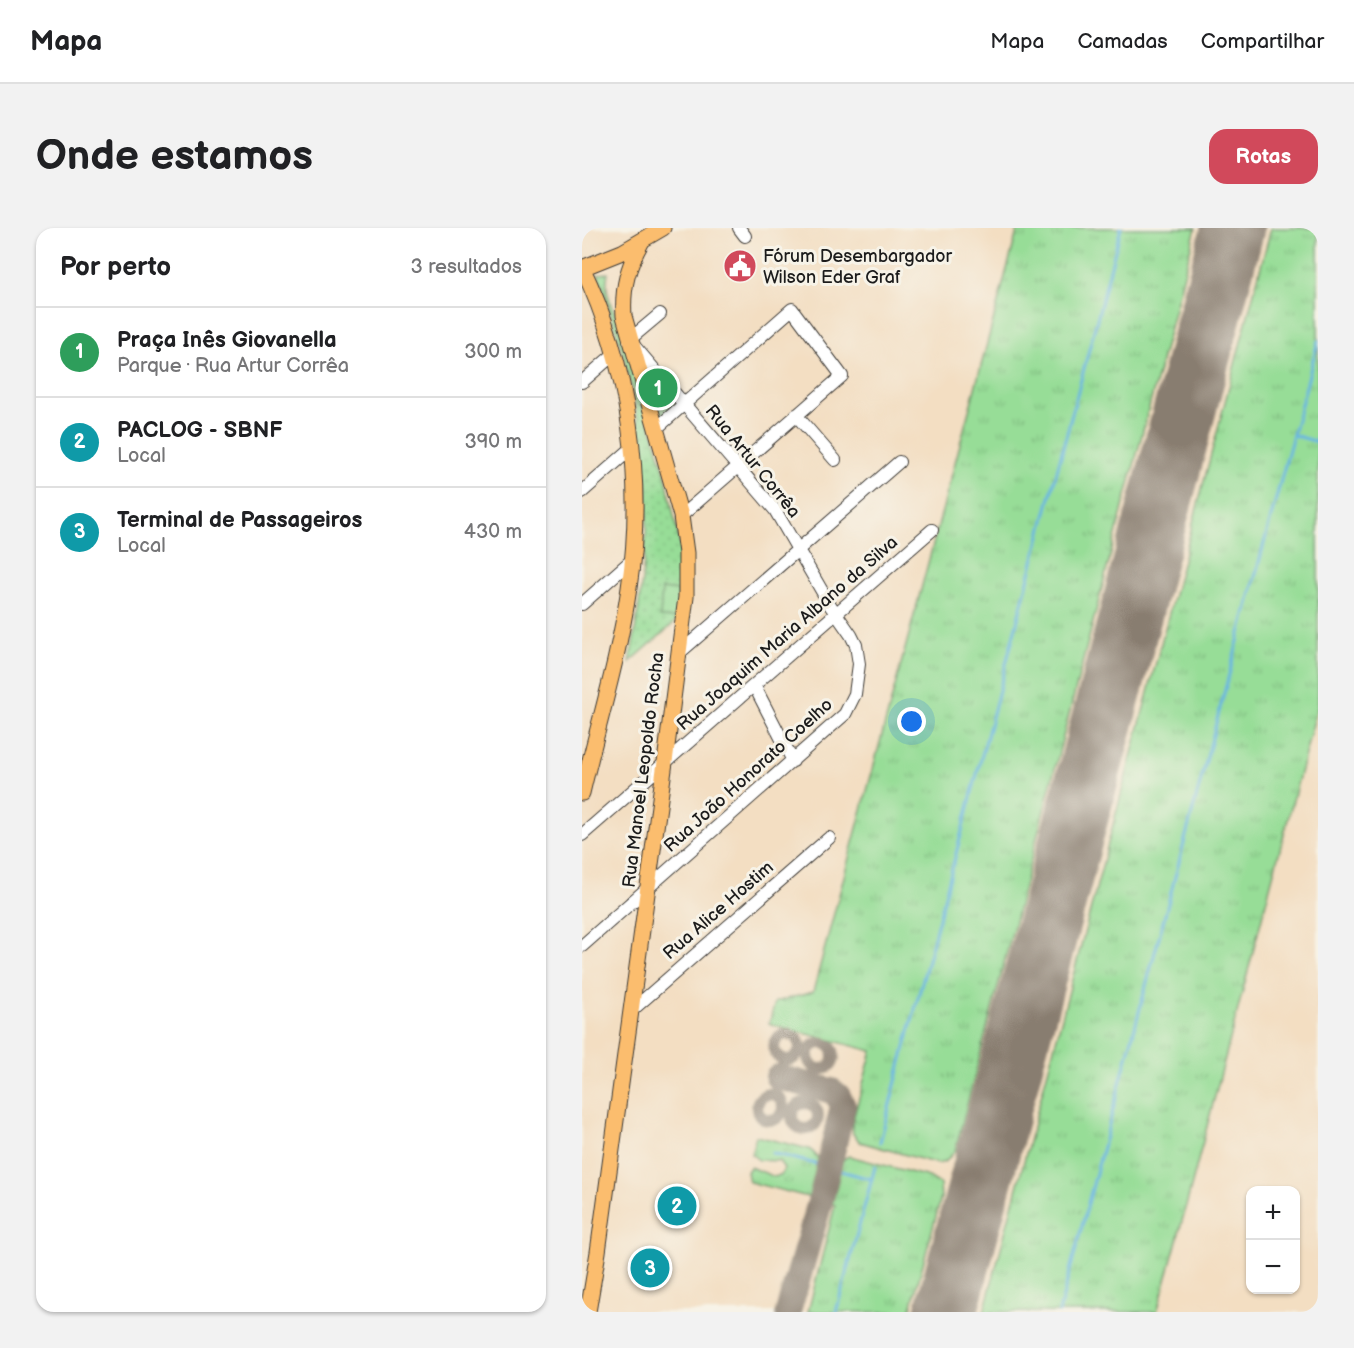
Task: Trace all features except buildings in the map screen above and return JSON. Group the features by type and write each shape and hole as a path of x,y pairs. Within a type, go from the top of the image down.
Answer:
{"main road":[{"path":"582,793 588,743 625,611 633,560 635,502 632,448 624,393 603,319 582,268 642,241 663,228"},
{"name":"Rua Manoel Leopoldo Rocha","path":"588,1312 648,888 686,597 686,553 681,516 624,316 625,279 642,241"}],"street":[{"path":"657,428 792,309 842,375 681,516"},
{"path":"630,340 660,314"},
{"name":"Rua Artur Corrêa","path":"630,340 775,510 830,605 837,613"},
{"path":"582,382 614,354"},
{"path":"796,415 835,460"},
{"path":"582,492 632,448"},
{"path":"678,654 899,462"},
{"name":"Rua Joaquim Maria Albano da Silva","path":"582,835 932,530"},
{"path":"582,604 633,560"},
{"name":"Rua João Honorato Coelho","path":"582,946 845,714 855,694 858,655 851,635 837,613"},
{"path":"754,685 793,761"},
{"name":"Rua Alice Hostim","path":"631,1011 829,838"}],"green space":[{"path":"1018,228 1196,228 955,1151 946,1161 938,1164 860,1142 853,1134 852,1123 872,1051 769,1024 775,1002 813,992"},
{"path":"1271,228 1318,228 1318,705 1175,1248 1157,1312 984,1312"},
{"path":"608,273 608,296 617,317 665,473 680,545 681,617 630,662 645,554 647,484 631,384 598,274"},
{"path":"648,371 680,404 660,421"},
{"path":"662,589 678,591 675,618 660,617"},
{"path":"756,1136 809,1149 815,1154 820,1165 820,1172 812,1198 749,1182 747,1172 750,1167 775,1177 782,1174 784,1168 779,1161 759,1160 751,1154"},
{"path":"849,1156 929,1177 940,1184 941,1198 910,1312 808,1312 835,1205 828,1203 834,1176 839,1164"}],"waterway":[{"path":"880,1142 1121,228"},
{"path":"1059,1312 1318,341"},
{"path":"1293,435 1318,442"},
{"path":"772,1153 816,1164"},
{"path":"836,1312 875,1167"},
{"path":"841,1171 871,1179"}],"taxiway":[{"path":"787,1041 793,1047 787,1053 781,1047 787,1041"},
{"path":"821,1050 827,1056 821,1062 815,1056 821,1050"},
{"path":"778,1077 832,1091 838,1096 843,1106 822,1195 788,1312"},
{"path":"770,1101 776,1107 770,1113 764,1107 770,1101"},
{"path":"805,1110 811,1116 805,1122 799,1116 805,1110"},
{"path":"945,1312 956,1271"}],"runway":[{"path":"946,1312 1233,228"}],"place":[{"name":"Fórum Desembargador Wilson Eder Graf","path":"740,266"},
{"name":"Praça Inês Giovanella","path":"658,388"},
{"name":"PACLOG - SBNF","path":"677,1206"},
{"name":"Terminal de Passageiros","path":"650,1268"}]}
